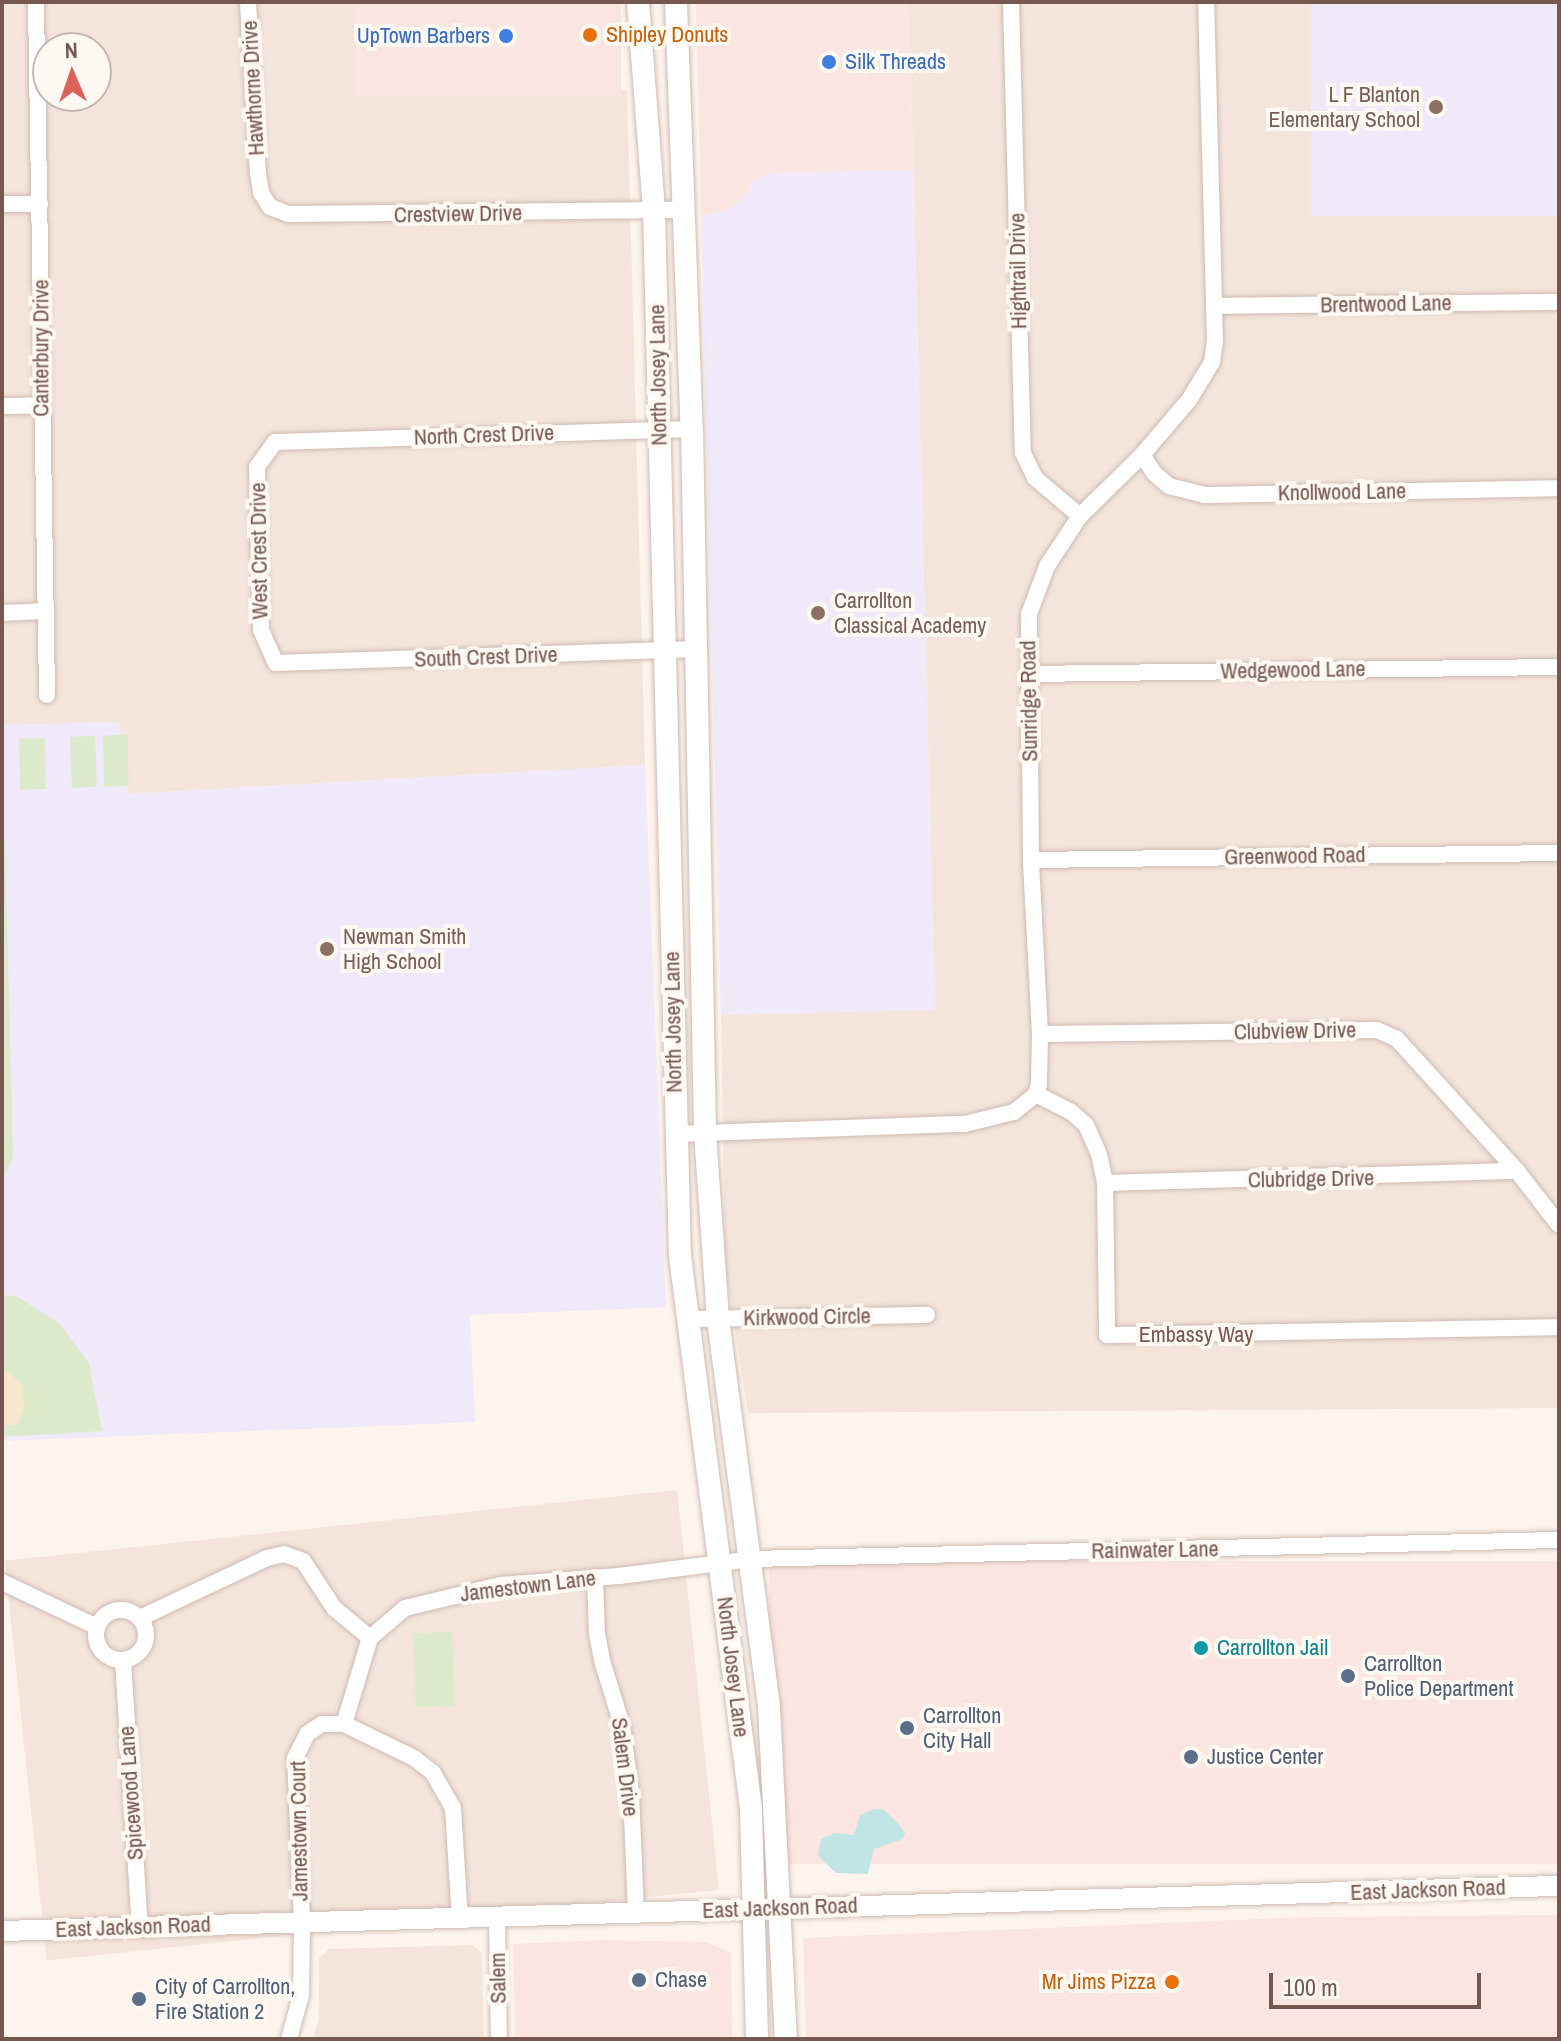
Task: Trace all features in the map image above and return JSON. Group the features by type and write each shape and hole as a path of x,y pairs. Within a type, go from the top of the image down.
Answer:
{"main road":[{"name":"North Josey Lane","path":"638,2 654,210 663,651 670,808 674,1134 680,1256 751,1809 757,2039"},
{"name":"North Josey Lane","path":"676,2 692,429 705,1133 718,1319 769,1707 786,2039"}],"street":[{"name":"Canterbury Drive","path":"36,2 47,695"},
{"name":"Hawthorne Drive","path":"248,2 258,173"},
{"name":"Hightrail Drive","path":"1011,2 1023,453 1035,478 1080,516"},
{"name":"Sunridge Road","path":"1036,1094 1040,1034 1031,860 1029,614 1047,566 1080,516 1142,455 1203,382 1214,352 1206,2"},
{"name":"Crestview Drive","path":"258,173 261,193 270,207 288,214 468,215 684,210"},
{"path":"2,204 40,204"},
{"name":"Brentwood Lane","path":"1214,306 1559,302"},
{"path":"2,406 41,405"},
{"name":"North Crest Drive","path":"275,442 692,429"},
{"name":"West Crest Drive","path":"275,442 257,467 261,630 276,663"},
{"name":"Knollwood Lane","path":"1142,455 1154,473 1169,486 1204,495 1559,488"},
{"path":"2,613 44,611"},
{"name":"South Crest Drive","path":"276,663 697,649"},
{"name":"Wedgewood Lane","path":"1028,674 1559,667"},
{"name":"Greenwood Road","path":"1031,860 1559,853"},
{"name":"Clubview Drive","path":"1040,1034 1377,1030 1397,1039 1517,1171 1559,1225"},
{"path":"674,1134 965,1124 1014,1112 1036,1094"},
{"name":"Embassy Way","path":"1036,1094 1070,1111 1086,1125 1099,1154 1105,1183 1107,1335 1559,1327"},
{"name":"Clubridge Drive","path":"1105,1183 1517,1171"},
{"name":"Kirkwood Circle","path":"688,1319 927,1315"},
{"name":"Rainwater Lane","path":"751,1559 1559,1540"},
{"path":"140,1618 146,1640 138,1654 123,1660 107,1656 101,1650 97,1627 105,1615 119,1609 140,1618 267,1558 284,1554 303,1561 334,1608 370,1638 344,1724 414,1758 433,1773 453,1808 460,1918"},
{"name":"Jamestown Lane","path":"370,1638 405,1608 432,1599 501,1585 751,1559"},
{"name":"Salem Drive","path":"595,1577 597,1634 622,1725 631,1793 636,1913"},
{"path":"2,1582 97,1627"},
{"name":"Spicewood Lane","path":"123,1660 140,1927"},
{"name":"Jamestown Court","path":"289,2039 301,1995 302,1922 295,1758 307,1734 322,1724 344,1724"},
{"name":"East Jackson Road","path":"2,1931 1559,1886"},
{"name":"Salem","path":"497,1917 499,2039"}],"shaded area":[{"path":"2,2 356,2 359,97 627,90 645,765 126,794 119,723 2,725"},
{"path":"356,2 621,2 621,97 356,97"},
{"path":"696,2 909,2 913,170 767,173 754,181 742,199 727,210 701,216"},
{"path":"909,2 1311,2 1316,216 1559,211 1559,1408 748,1413 725,1268 721,1015 935,1009"},
{"name":"L F Blanton Elementary School","path":"1311,2 1559,2 1559,216 1311,216"},
{"name":"Carrollton Classical Academy","path":"913,170 935,1010 721,1015 701,216 727,210 742,199 754,181 767,173"},
{"name":"Newman Smith High School","path":"119,722 127,794 645,765 666,1307 470,1315 475,1422 2,1441 2,725"},
{"path":"677,1490 719,1890 47,1960 5,1561"},
{"path":"769,1561 1559,1561 1559,1864 769,1864"},
{"path":"1559,1915 1559,2039 806,2039 803,1938 1308,1917"},
{"path":"599,1940 706,1942 731,1953 732,2039 515,2039 513,1944"},
{"path":"473,1945 482,1953 484,2039 313,2039 319,2019 319,1958 329,1949"}],"green space":[{"path":"103,735 128,735 129,786 104,786"},
{"path":"95,736 97,787 72,788 70,737"},
{"path":"19,738 45,738 46,789 20,789"},
{"path":"2,842 5,842 13,1157 2,1182"},
{"path":"2,1295 16,1296 59,1323 89,1363 102,1431 2,1437"},
{"path":"452,1632 455,1706 416,1707 413,1633"}],"sand":[{"path":"2,1367 22,1384 24,1407 17,1425 2,1425"}],"water":[{"path":"874,1809 884,1810 899,1824 905,1833 903,1839 874,1849 868,1874 836,1873 818,1856 821,1839 835,1833 854,1835 860,1815"}],"place":[{"name":"Shipley Donuts","path":"590,35"},
{"name":"UpTown Barbers","path":"506,36"},
{"name":"Silk Threads","path":"829,62"},
{"name":"L F Blanton Elementary School","path":"1436,107"},
{"name":"Carrollton Classical Academy","path":"818,613"},
{"name":"Newman Smith High School","path":"327,949"},
{"name":"Carrollton Jail","path":"1201,1648"},
{"name":"Carrollton Police Department","path":"1348,1676"},
{"name":"Carrollton City Hall","path":"907,1728"},
{"name":"Justice Center","path":"1191,1757"},
{"name":"Chase","path":"639,1980"},
{"name":"Mr Jims Pizza","path":"1172,1982"},
{"name":"City of Carrollton, Fire Station 2","path":"139,1999"}]}
